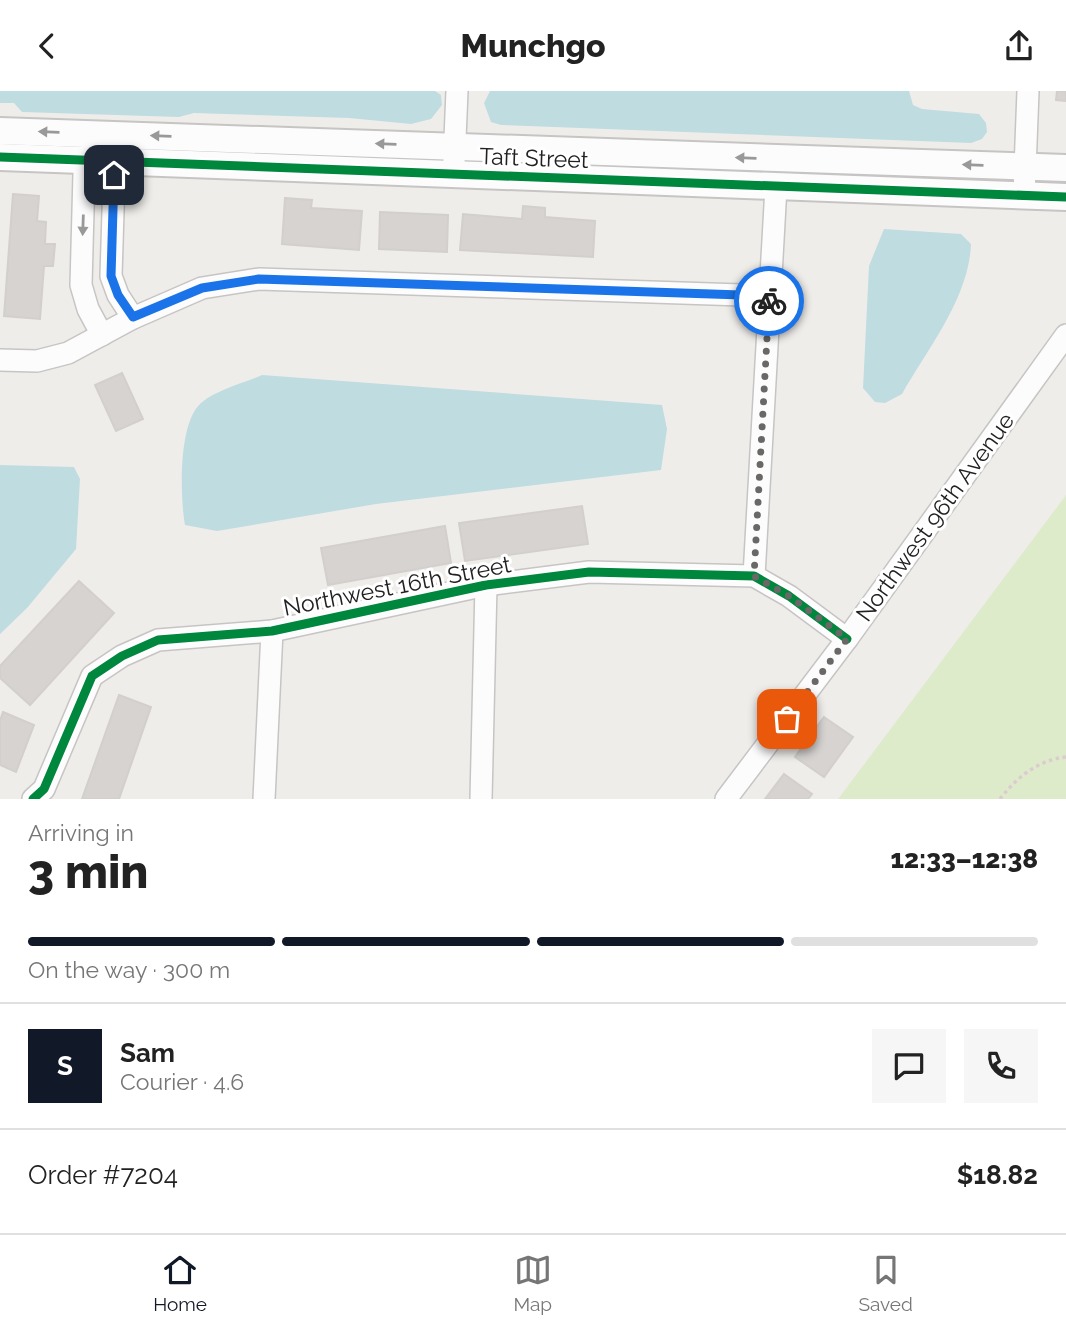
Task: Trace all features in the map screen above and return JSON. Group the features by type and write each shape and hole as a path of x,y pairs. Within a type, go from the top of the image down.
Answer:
{"street":[{"path":"453,174 457,91"},
{"path":"1024,195 1028,91"},
{"name":"Taft Street","path":"0,131 1066,168"},
{"path":"106,134 101,161 111,276 118,295 133,317"},
{"name":"Taft Street","path":"0,157 1066,197"},
{"path":"101,161 84,174 81,285 88,309 102,335"},
{"path":"754,576 776,187"},
{"path":"0,360 37,361 68,353 133,317 202,288 259,279 769,296"},
{"name":"Northwest 96th Avenue","path":"726,799 847,639 1066,335"},
{"name":"Northwest 16th Street","path":"33,799 44,789 92,676 122,656 158,639 272,632 486,585 589,572 754,576 789,596 847,639"},
{"path":"481,799 486,585"},
{"path":"264,799 272,632"}],"path":[{"path":"1000,799 1016,781 1037,765 1066,757"}],"green space":[{"path":"1066,495 1066,799 838,799"}],"water":[{"path":"0,91 435,91 441,95 442,105 431,119 411,124 349,118 194,113 179,117 22,112 14,103 0,103"},
{"path":"490,91 909,91 913,105 922,109 979,114 986,123 987,132 982,139 971,143 501,125 491,122 484,103"},
{"path":"884,229 961,234 971,244 963,284 946,322 902,394 885,403 875,402 863,388 869,266"},
{"path":"262,375 662,405 667,429 661,470 376,504 217,531 185,525 182,461 188,427 194,413 201,403 214,394"},
{"path":"0,465 74,467 80,479 76,549 27,608 0,634"}],"building":[{"path":"1057,91 1066,91 1066,101 1056,100"},
{"path":"13,194 39,196 37,221 46,222 45,244 55,244 53,266 44,266 40,319 4,316"},
{"path":"285,198 312,200 311,208 362,211 359,250 282,244"},
{"path":"523,206 545,208 545,217 595,221 593,257 460,250 463,214 522,219"},
{"path":"380,212 448,215 447,252 379,249"},
{"path":"122,373 143,419 116,431 95,385"},
{"path":"582,506 588,544 465,561 459,523"},
{"path":"445,526 451,563 328,585 321,548"},
{"path":"79,581 114,613 30,705 0,678 0,666"},
{"path":"119,695 151,707 119,799 82,799"},
{"path":"3,712 34,725 16,772 0,765 0,721"},
{"path":"824,717 853,737 824,777 795,757"},
{"path":"784,774 812,794 808,799 765,799"}],"cycle path":[{"path":"0,157 1066,197"},
{"path":"33,799 44,789 92,676 122,656 158,640 272,631 486,585 589,572 754,576 789,596 847,639"}],"way so far":[{"path":"769,301 754,576 789,596 847,639 787,719"}],"route":[{"path":"114,175 111,276 118,295 133,317 202,288 259,279 769,296 769,301"}]}
